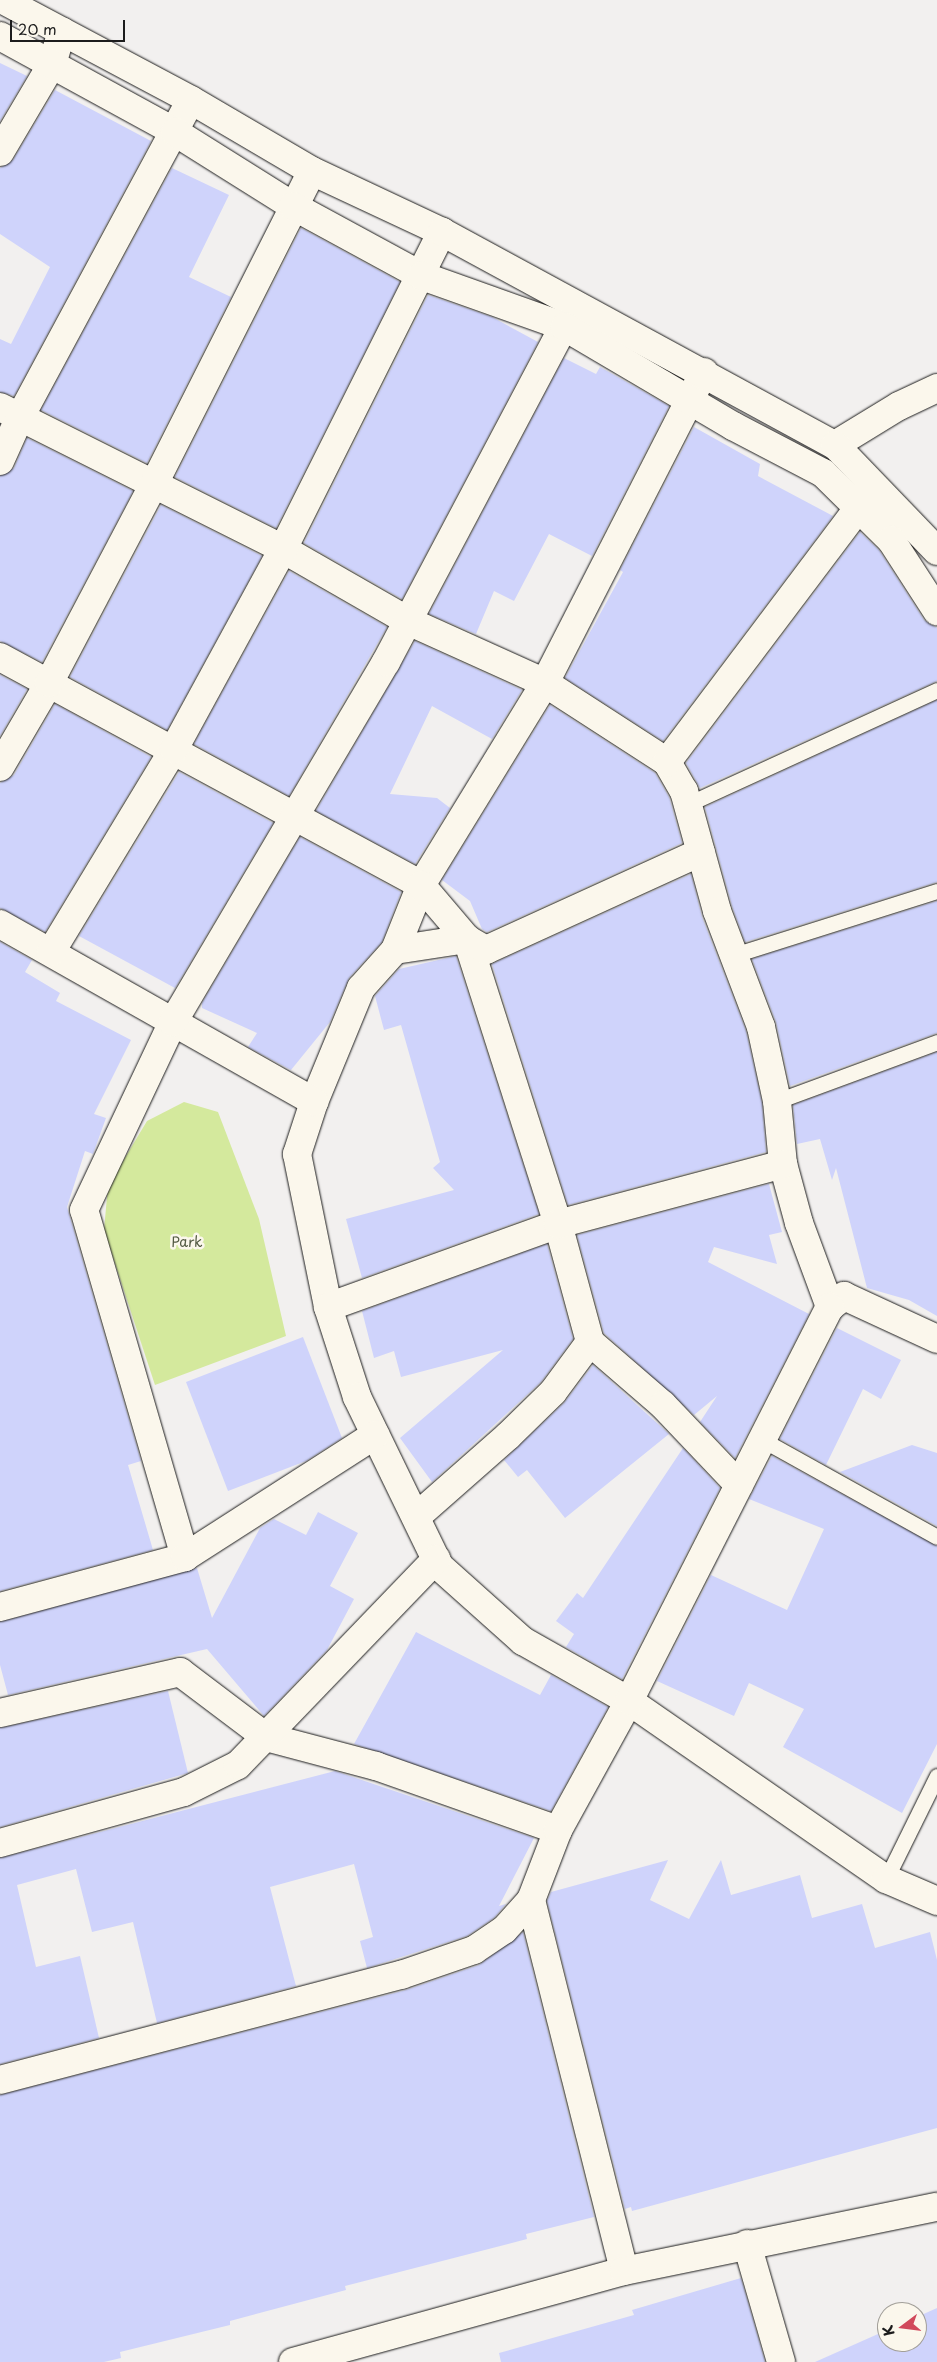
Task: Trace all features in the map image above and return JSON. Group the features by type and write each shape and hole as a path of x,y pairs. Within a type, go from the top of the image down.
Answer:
{"street":[{"path":"3,0 191,100 312,171 442,232 704,372 835,445 937,551"},
{"path":"0,152 52,64 62,31"},
{"path":"0,36 175,132 293,206 422,276 564,327 824,473 891,540 937,611"},
{"path":"0,461 10,413 175,132 191,100"},
{"path":"0,767 49,683 155,482 312,171"},
{"path":"51,952 174,749 283,549 422,276 442,232"},
{"path":"185,1557 84,1210 173,1022 297,816 408,621 576,303"},
{"path":"704,372 545,683 421,885 395,950 361,988 314,1102 297,1154 328,1307 356,1397 439,1566 523,1641 629,1701 886,1879 937,1901"},
{"path":"835,445 899,406 937,388"},
{"path":"10,413 155,482 283,549 408,621 545,683 667,762 688,804 701,852 734,955 761,1027 777,1101 783,1164 799,1223 830,1307"},
{"path":"667,762 875,485"},
{"path":"0,657 174,749 421,885 467,939 486,950 701,852"},
{"path":"0,924 314,1102"},
{"path":"395,950 467,939"},
{"path":"467,939 558,1224 590,1342 663,1405 739,1485"},
{"path":"328,1307 558,1224 783,1164"},
{"path":"0,2080 401,1975 474,1950 504,1930 532,1900 558,1830 629,1701 830,1307 844,1296 937,1339"},
{"path":"416,1518 508,1436 552,1392 590,1342"},
{"path":"0,1607 185,1557 375,1435"},
{"path":"0,1843 184,1792 238,1766 436,1559"},
{"path":"0,1713 180,1672 266,1737 376,1766 558,1830"},
{"path":"532,1900 624,2271"},
{"path":"293,2362 624,2271 747,2244 937,2207"},
{"path":"747,2244 781,2362"}],"lane":[{"path":"688,804 937,690"},
{"path":"734,955 937,891"},
{"path":"777,1101 937,1042"},
{"path":"761,1439 937,1537"},
{"path":"886,1879 937,1776"}],"green space":[{"name":"Park","path":"184,1102 218,1112 259,1219 286,1336 155,1385 104,1230 108,1186 147,1121"}],"building":[{"path":"0,63 27,76 0,121"},
{"path":"55,90 151,141 14,396 0,392 0,339 11,344 50,267 0,234 0,168 13,160"},
{"path":"172,168 229,195 189,277 231,297 147,463 41,410"},
{"path":"301,228 400,282 276,528 175,477"},
{"path":"428,295 492,317 538,342 402,599 304,543"},
{"path":"564,358 596,374 600,367 669,406 592,556 549,534 514,601 494,591 476,634 429,614"},
{"path":"694,427 760,464 758,476 833,516 663,741 565,678 623,572 620,570"},
{"path":"27,438 133,491 42,662 0,641 0,476 14,468"},
{"path":"161,505 262,556 167,730 70,677"},
{"path":"860,532 879,550 924,620 937,628 937,681 700,788 686,763"},
{"path":"289,571 387,627 289,796 194,744"},
{"path":"415,641 522,690 492,739 432,706 390,794 437,798 450,808 415,864 316,811"},
{"path":"0,675 27,689 0,736"},
{"path":"937,700 937,882 745,942 732,906 705,807"},
{"path":"55,704 151,757 45,932 0,908 0,783 14,775"},
{"path":"550,705 655,773 669,797 682,843 487,932 482,929 470,901 442,880"},
{"path":"179,772 273,823 175,988 79,936"},
{"path":"300,837 401,892 382,942 349,978 330,1022 291,1070 248,1047 257,1033 202,1008 202,1003"},
{"path":"691,874 702,917 746,1031 762,1103 766,1152 568,1205 492,964"},
{"path":"937,901 937,1033 790,1086 776,1022 752,959"},
{"path":"0,942 32,960 25,972 60,993 56,1001 131,1040 94,1114 106,1118 93,1154 85,1151 67,1207 141,1461 128,1465 153,1550 0,1591"},
{"path":"456,956 539,1214 362,1278 346,1219 454,1190 433,1168 440,1162 401,1025 384,1030 375,996 399,969"},
{"path":"937,1052 937,1316 909,1300 867,1288 836,1168 832,1180 820,1139 797,1144 793,1105"},
{"path":"769,1184 782,1232 769,1235 777,1264 714,1247 708,1262 809,1314 735,1458 700,1422 717,1396 694,1415 604,1333 577,1235"},
{"path":"547,1244 573,1339 541,1382 432,1482 400,1438 503,1350 401,1377 394,1351 374,1358 362,1311"},
{"path":"837,1328 901,1360 881,1399 863,1389 826,1465 780,1439"},
{"path":"303,1337 342,1438 306,1461 228,1491 186,1382"},
{"path":"593,1365 669,1434 565,1518 527,1470 518,1477 504,1460 564,1403"},
{"path":"912,1445 937,1453 937,1526 840,1472"},
{"path":"683,1448 720,1488 622,1679 566,1647 574,1634 556,1621 577,1593 583,1598"},
{"path":"772,1456 937,1546 937,1744 902,1813 783,1747 804,1709 749,1683 734,1716 657,1681 711,1575 787,1610 824,1529 749,1499"},
{"path":"318,1512 358,1533 330,1586 354,1599 327,1650 264,1716 207,1649 8,1695 0,1665 0,1622 197,1568 212,1618 260,1528 274,1519 306,1535"},
{"path":"416,1632 540,1695 551,1675 608,1707 551,1811 354,1744"},
{"path":"168,1691 188,1773 0,1827 0,1728"},
{"path":"335,1771 534,1838 499,1906 506,1904 494,1918 467,1936 367,1968 360,1941 373,1937 354,1864 270,1887 296,1986 157,2023 133,1922 92,1932 76,1869 17,1885 36,1967 80,1956 99,2038 0,2064 0,1858"},
{"path":"668,1860 650,1900 689,1919 721,1860 731,1895 800,1875 812,1918 862,1904 875,1948 930,1932 937,1960 937,2128 632,2211 631,2207 625,2209 547,1901 551,1892"},
{"path":"523,1932 594,2217 526,2234 527,2239 345,2286 346,2290 230,2321 230,2325 120,2352 121,2358 104,2362 0,2362 0,2095 406,1990 479,1965"},
{"path":"741,2278 765,2362 501,2362 499,2353 634,2315 632,2310"},
{"path":"937,2308 937,2362 815,2362 877,2334 877,2352 927,2352 927,2312"}]}
